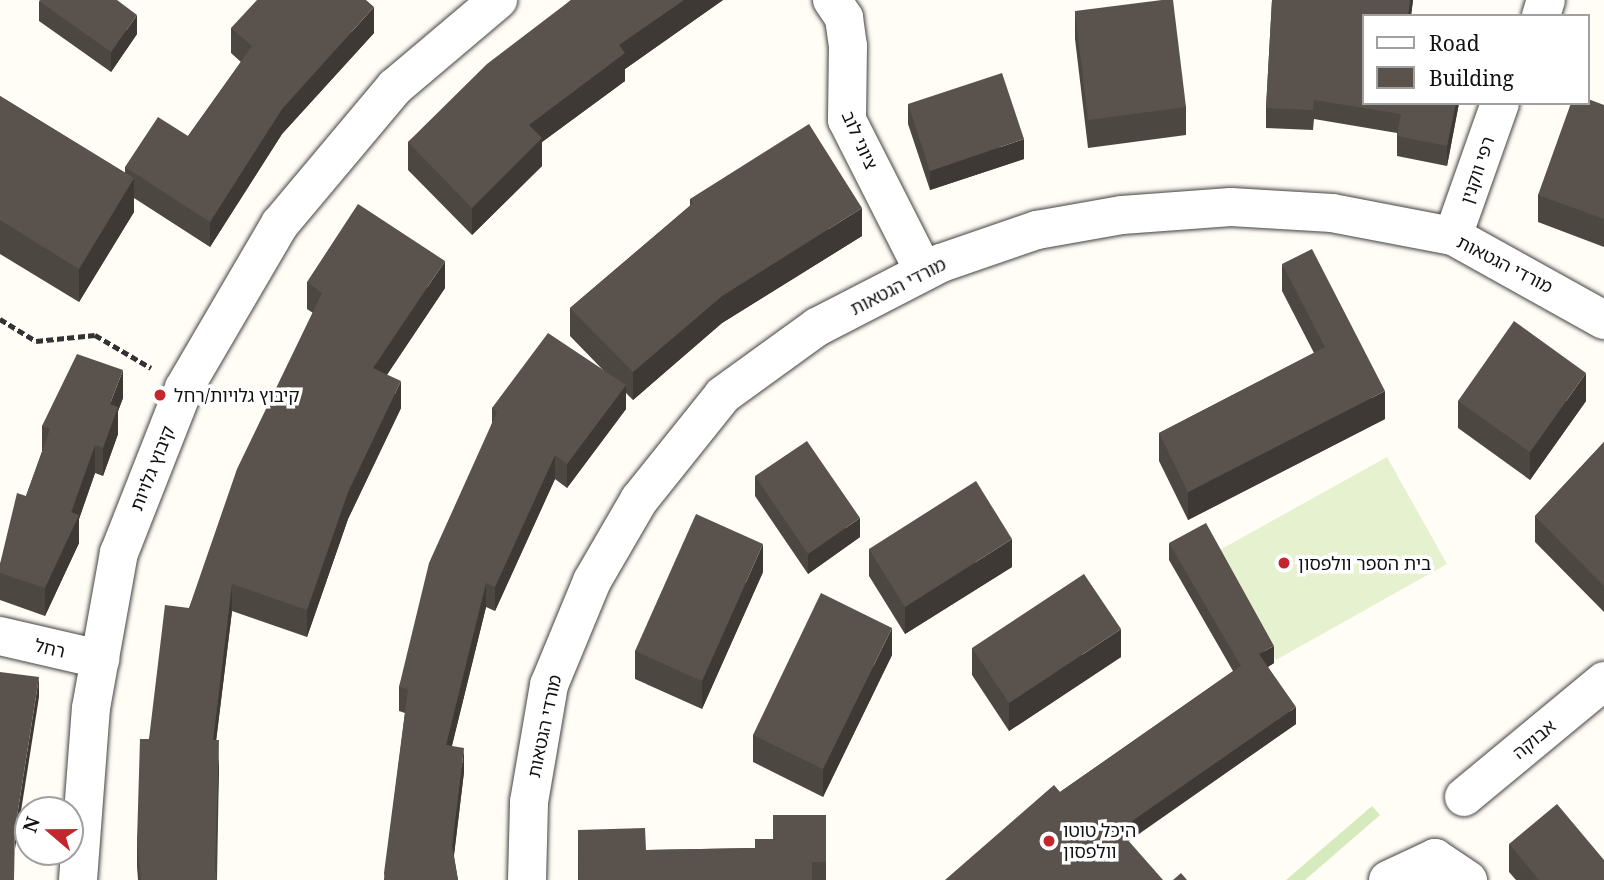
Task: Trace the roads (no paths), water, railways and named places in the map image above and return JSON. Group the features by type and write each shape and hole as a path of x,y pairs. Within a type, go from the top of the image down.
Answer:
{"street":[{"name":"קיבוץ גלויות","path":"78,880 100,659 119,553 184,388 280,224 395,87 498,0"},
{"name":"ציוני לוב","path":"832,0 844,18 848,46 847,120 924,272"},
{"name":"רפי ווקנין","path":"1453,236 1499,105"},
{"name":"מורדי הגטאות","path":"527,880 528,802 549,685 592,581 639,499 723,395 817,327 924,272 1037,230 1231,206 1332,213 1453,236 1604,320"},
{"name":"רחל","path":"0,636 100,659"},
{"name":"אבוקה","path":"1464,797 1604,681"},
{"path":"1388,880 1435,858 1468,880"}],"place":[{"name":"קיבוץ גלויות/רחל","path":"160,395"},
{"name":"בית הספר וולפסון","path":"1284,563"},
{"name":"היכל טוטו וולפסון","path":"1049,841"}]}
